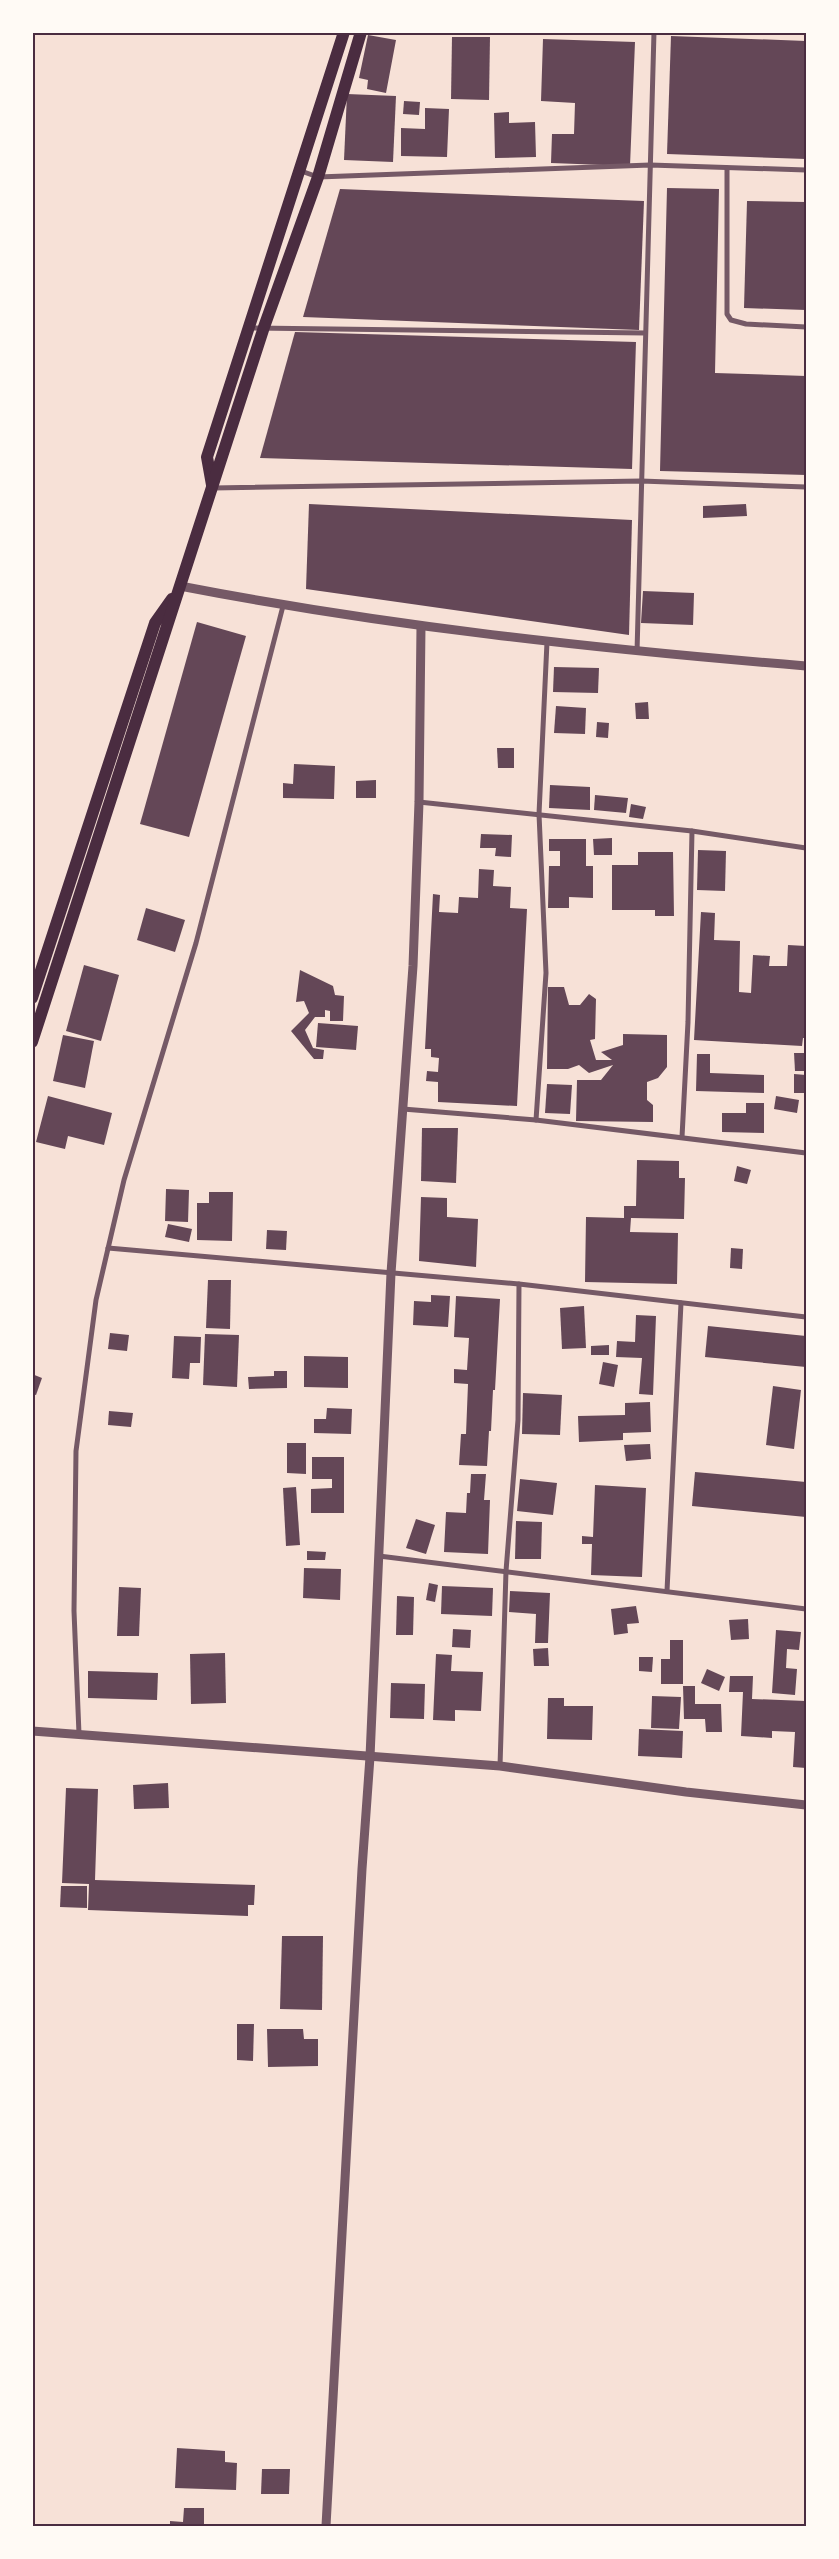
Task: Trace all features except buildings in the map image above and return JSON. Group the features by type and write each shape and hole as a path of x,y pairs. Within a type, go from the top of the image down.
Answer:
{"main road":[{"path":"213,488 207,456 344,32"},
{"path":"32,1042 264,327 318,176 362,32"},
{"path":"32,998 155,623 180,586"}],"street":[{"path":"637,652 654,32"},
{"path":"300,171 318,176 650,166 806,170"},
{"path":"727,168 727,314 731,320 746,324 806,327"},
{"path":"249,328 645,333"},
{"path":"213,488 641,481 806,487"},
{"path":"180,586 283,606 421,626 637,652 806,666"},
{"path":"79,1734 74,1612 76,1451 96,1300 124,1180 196,943 283,606"},
{"path":"326,2526 362,1869 370,1757 391,1273 413,966 419,802 421,626"},
{"path":"536,1120 546,973 539,814 547,642"},
{"path":"419,802 692,831 806,848"},
{"path":"682,1137 688,1022 692,831"},
{"path":"403,1109 536,1120 806,1153"},
{"path":"108,1248 519,1284 806,1317"},
{"path":"500,1766 506,1572 518,1420 519,1284"},
{"path":"666,1592 681,1303"},
{"path":"378,1556 806,1609"},
{"path":"32,1731 500,1766 686,1792 806,1806"}]}
